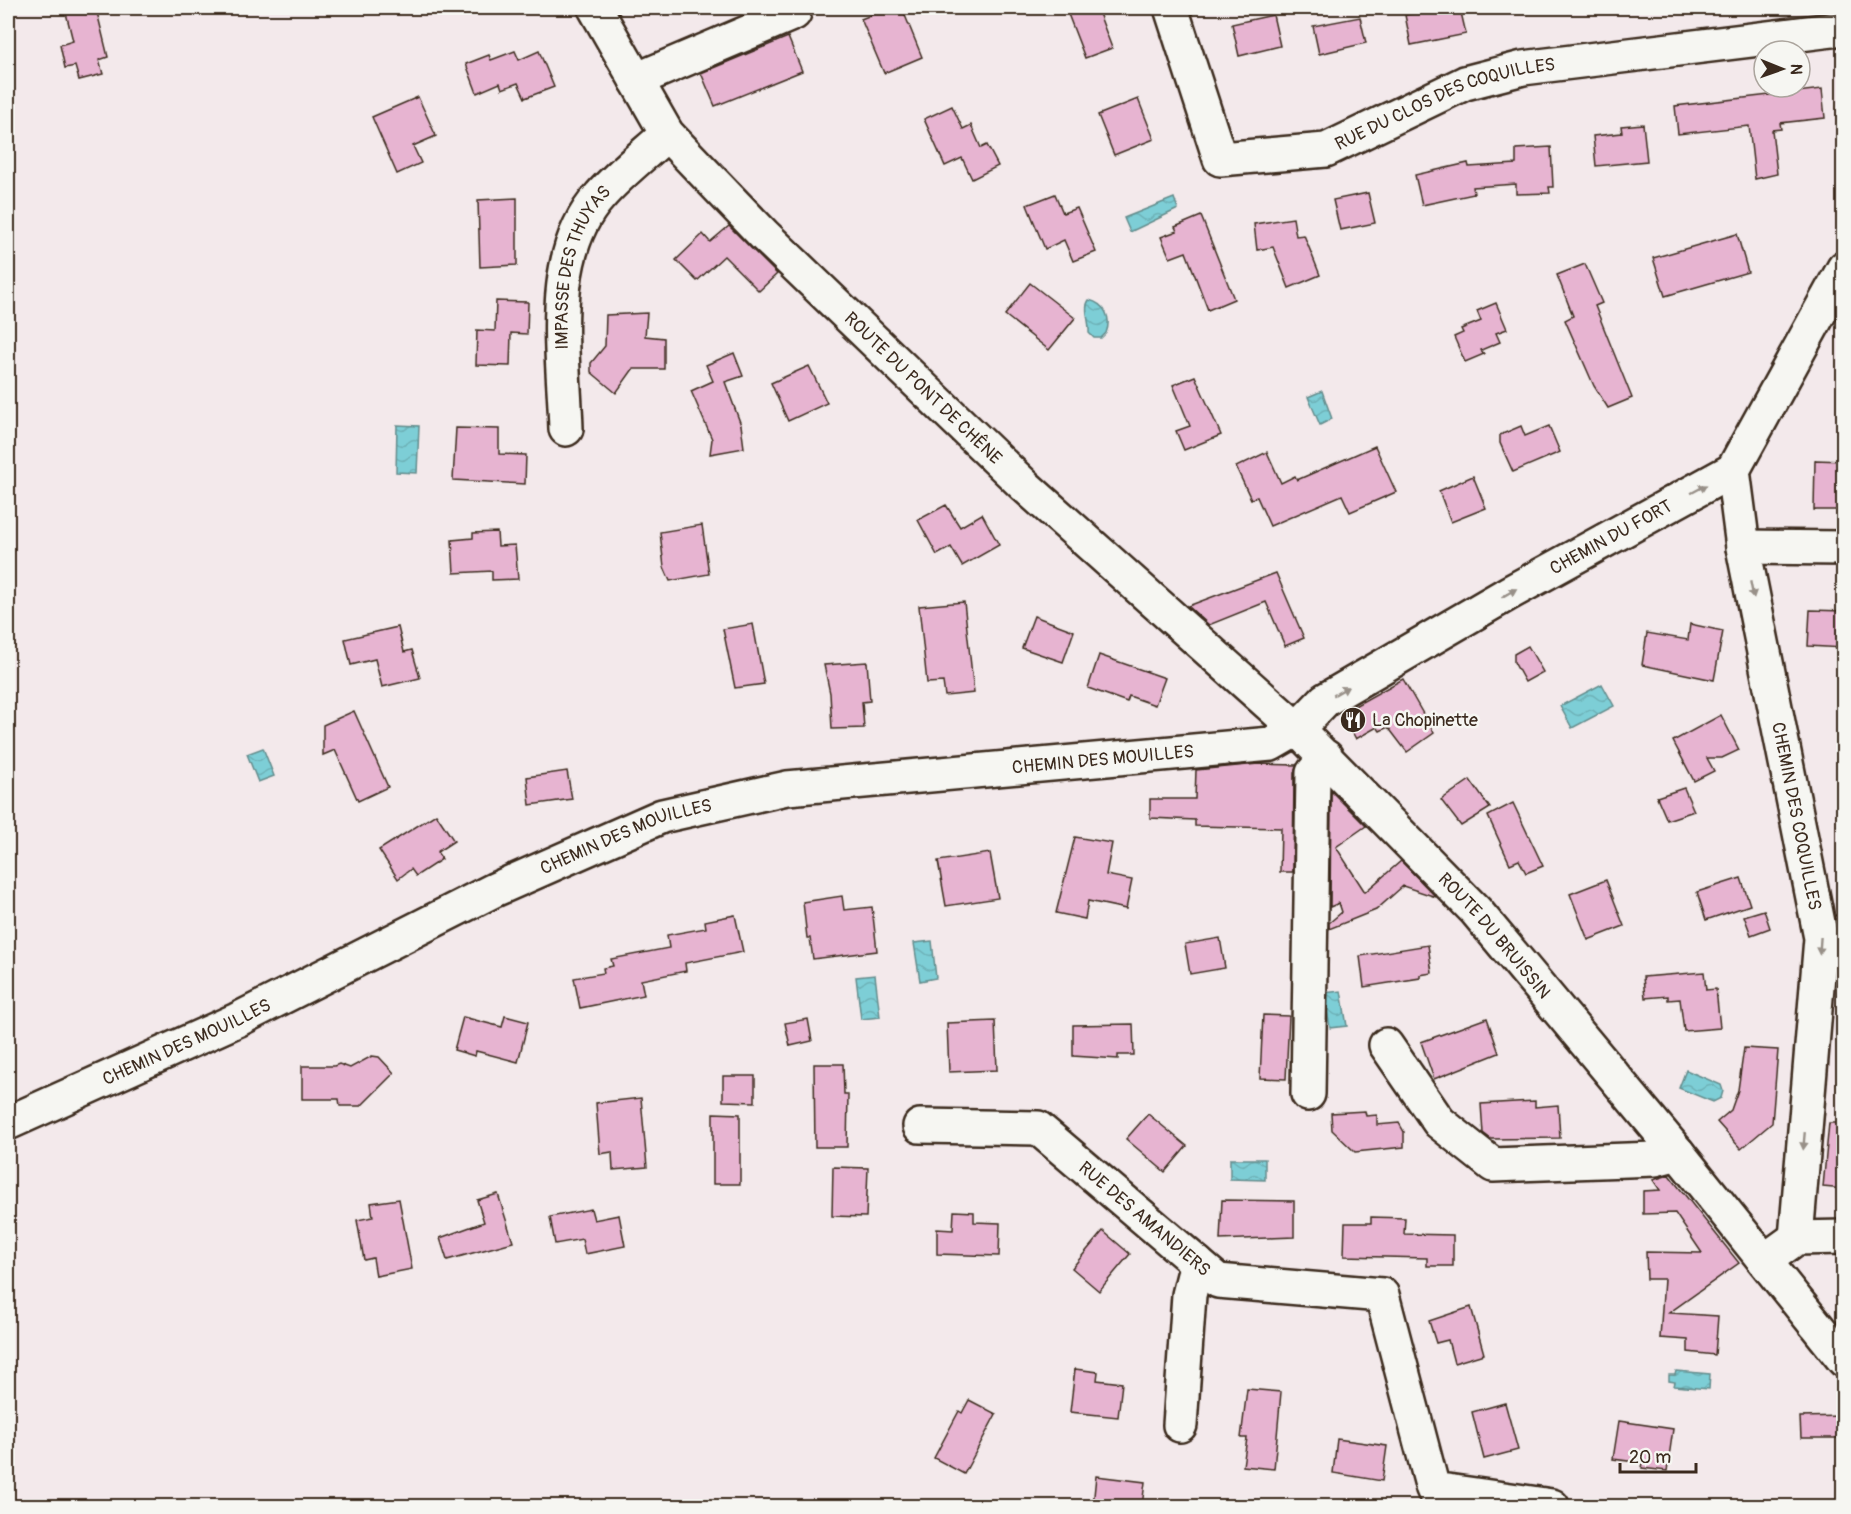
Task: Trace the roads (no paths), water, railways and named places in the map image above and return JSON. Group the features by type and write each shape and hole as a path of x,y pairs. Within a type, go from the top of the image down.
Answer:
{"street":[{"name":"ROUTE DU PONT DE CHÊNE","path":"595,8 667,134 764,235 1025,486 1297,729"},
{"path":"630,70 752,8"},
{"name":"RUE DU CLOS DES COQUILLES","path":"1171,8 1220,159 1326,150 1465,83 1523,69 1835,28"},
{"path":"630,70 794,13"},
{"name":"IMPASSE DES THUYAS","path":"566,429 562,286 573,239 598,197 667,134"},
{"path":"1732,470 1844,268"},
{"name":"CHEMIN DU FORT","path":"1297,729 1325,700 1509,593 1732,470"},
{"name":"CHEMIN DES COQUILLES","path":"1732,470 1743,547 1821,938 1796,1238"},
{"path":"1743,547 1844,548"},
{"name":"ROUTE DU BRUISSIN","path":"1297,729 1476,911 1678,1153 1763,1262 1844,1360"},
{"name":"CHEMIN DES MOUILLES","path":"8,1123 237,1020 494,890 662,816 787,788 1270,744 1297,729"},
{"path":"1308,1094 1313,772 1326,757"},
{"path":"1386,1045 1439,1122 1493,1165 1655,1159 1678,1153"},
{"name":"RUE DES AMANDIERS","path":"920,1126 1038,1128 1218,1281 1382,1295 1433,1489 1552,1506"},
{"path":"1763,1262 1796,1238 1844,1237"},
{"path":"1180,1425 1189,1295 1197,1263"}],"water":[{"path":"1174,198 1178,209 1130,232 1124,218"},
{"path":"1089,300 1095,302 1106,312 1108,327 1101,338 1094,338 1089,333 1087,303"},
{"path":"1322,391 1332,419 1320,425 1308,397"},
{"path":"397,425 419,426 417,473 396,472"},
{"path":"1602,684 1614,706 1572,728 1560,706"},
{"path":"263,748 274,776 258,782 247,754"},
{"path":"932,941 936,978 920,981 914,943"},
{"path":"875,975 880,1017 861,1019 856,977"},
{"path":"1341,991 1347,1026 1330,1028 1324,993"},
{"path":"1686,1070 1721,1085 1723,1091 1721,1098 1713,1102 1679,1088"},
{"path":"1230,1159 1265,1159 1265,1180 1230,1179"},
{"path":"1676,1371 1710,1374 1709,1389 1674,1386 1675,1382 1669,1381 1669,1375 1675,1375"}],"place":[{"name":"La Chopinette","path":"1353,720"}]}
